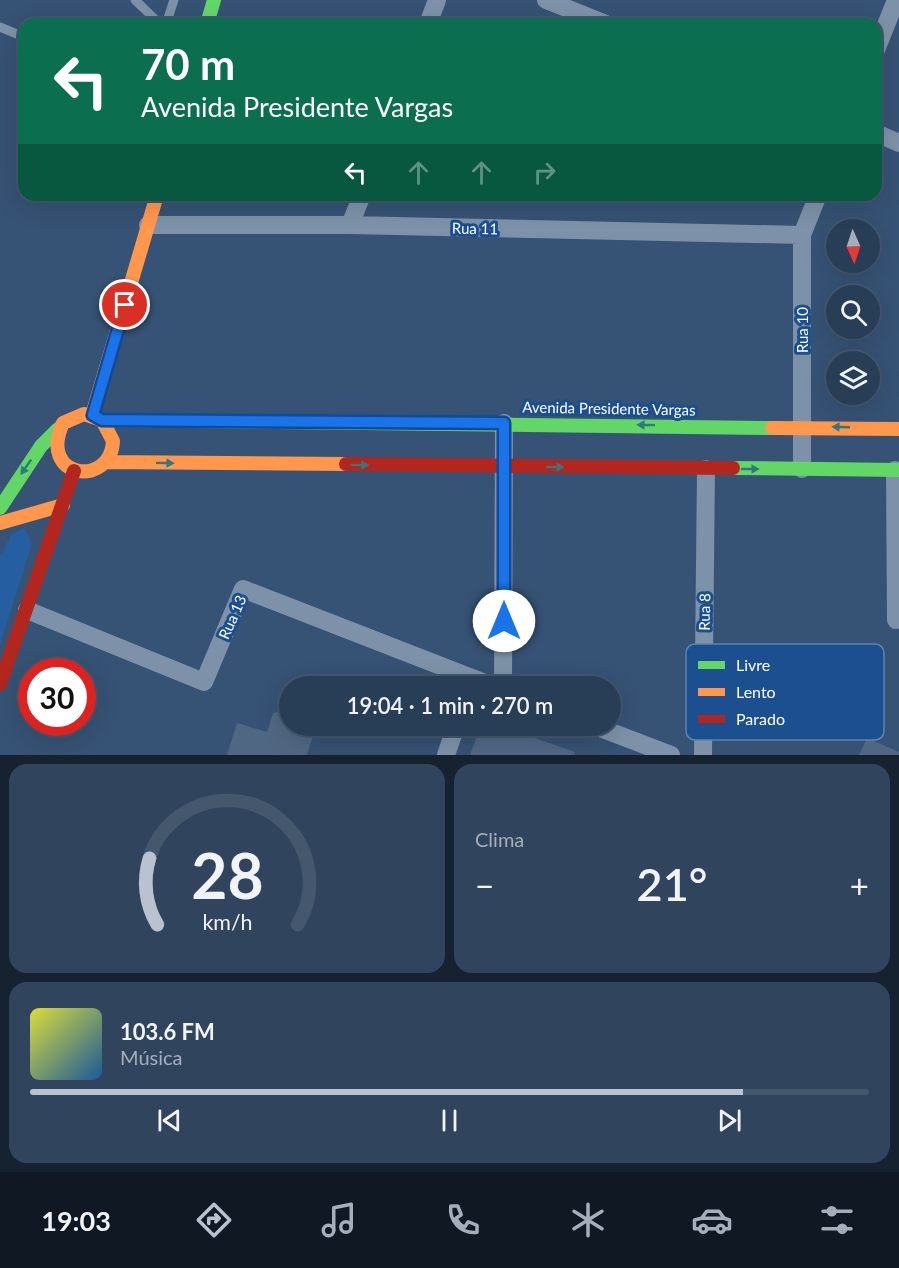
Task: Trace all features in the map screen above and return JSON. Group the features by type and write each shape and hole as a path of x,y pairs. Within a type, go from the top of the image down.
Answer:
{"street":[{"path":"209,18 214,0"},
{"path":"430,18 437,0"},
{"path":"546,0 591,18"},
{"path":"882,36 896,0"},
{"path":"882,135 899,142"},
{"path":"98,417 155,201"},
{"path":"350,225 360,201"},
{"name":"Rua 10","path":"802,469 802,235 816,201"},
{"name":"Rua 11","path":"148,225 350,225 802,235"},
{"path":"0,508 41,446 69,418 98,417"},
{"path":"58,429 55,437 57,454 61,461 74,471 86,472 97,469 106,462 113,445 113,436 98,417"},
{"name":"Avenida Presidente Vargas","path":"98,417 899,429"},
{"path":"503,676 504,423"},
{"path":"106,462 897,470 896,620"},
{"name":"Rua 8","path":"704,644 706,469"},
{"path":"0,684 74,471"},
{"path":"0,523 63,505"},
{"name":"Rua 13","path":"27,610 204,682 243,589 456,676"},
{"path":"446,755 453,736"},
{"path":"621,736 671,755"},
{"name":"Rua 8","path":"703,740 703,755"}],"lane":[{"path":"135,0 154,18"},
{"path":"168,18 174,0"},
{"path":"0,27 18,34"}],"shaded area":[{"path":"24,528 32,543 0,645 0,556 12,534"}],"building":[{"path":"306,201 350,201 349,203"},
{"path":"279,712 279,736 313,736 307,755 227,755 237,723 267,732 273,713"},
{"path":"477,736 529,736 575,752 574,755 470,755"},
{"path":"866,740 872,740 899,752 899,755 859,755"}],"traffic: fast":[{"path":"209,18 214,0"},
{"path":"192,421 772,428"},
{"path":"0,508 41,446 58,429"},
{"path":"733,468 899,470"}],"traffic: slow":[{"path":"92,415 155,201"},
{"path":"102,420 113,441 109,456 101,466 89,471 78,471 67,466 60,456 58,442 63,423 84,414 102,420 192,421"},
{"path":"772,428 899,429"},
{"path":"106,462 346,464"},
{"path":"0,523 63,505"}],"traffic: jam":[{"path":"346,464 733,468"},
{"path":"0,684 74,471"}],"route":[{"path":"125,305 93,415 102,420 504,423 504,621"}]}
